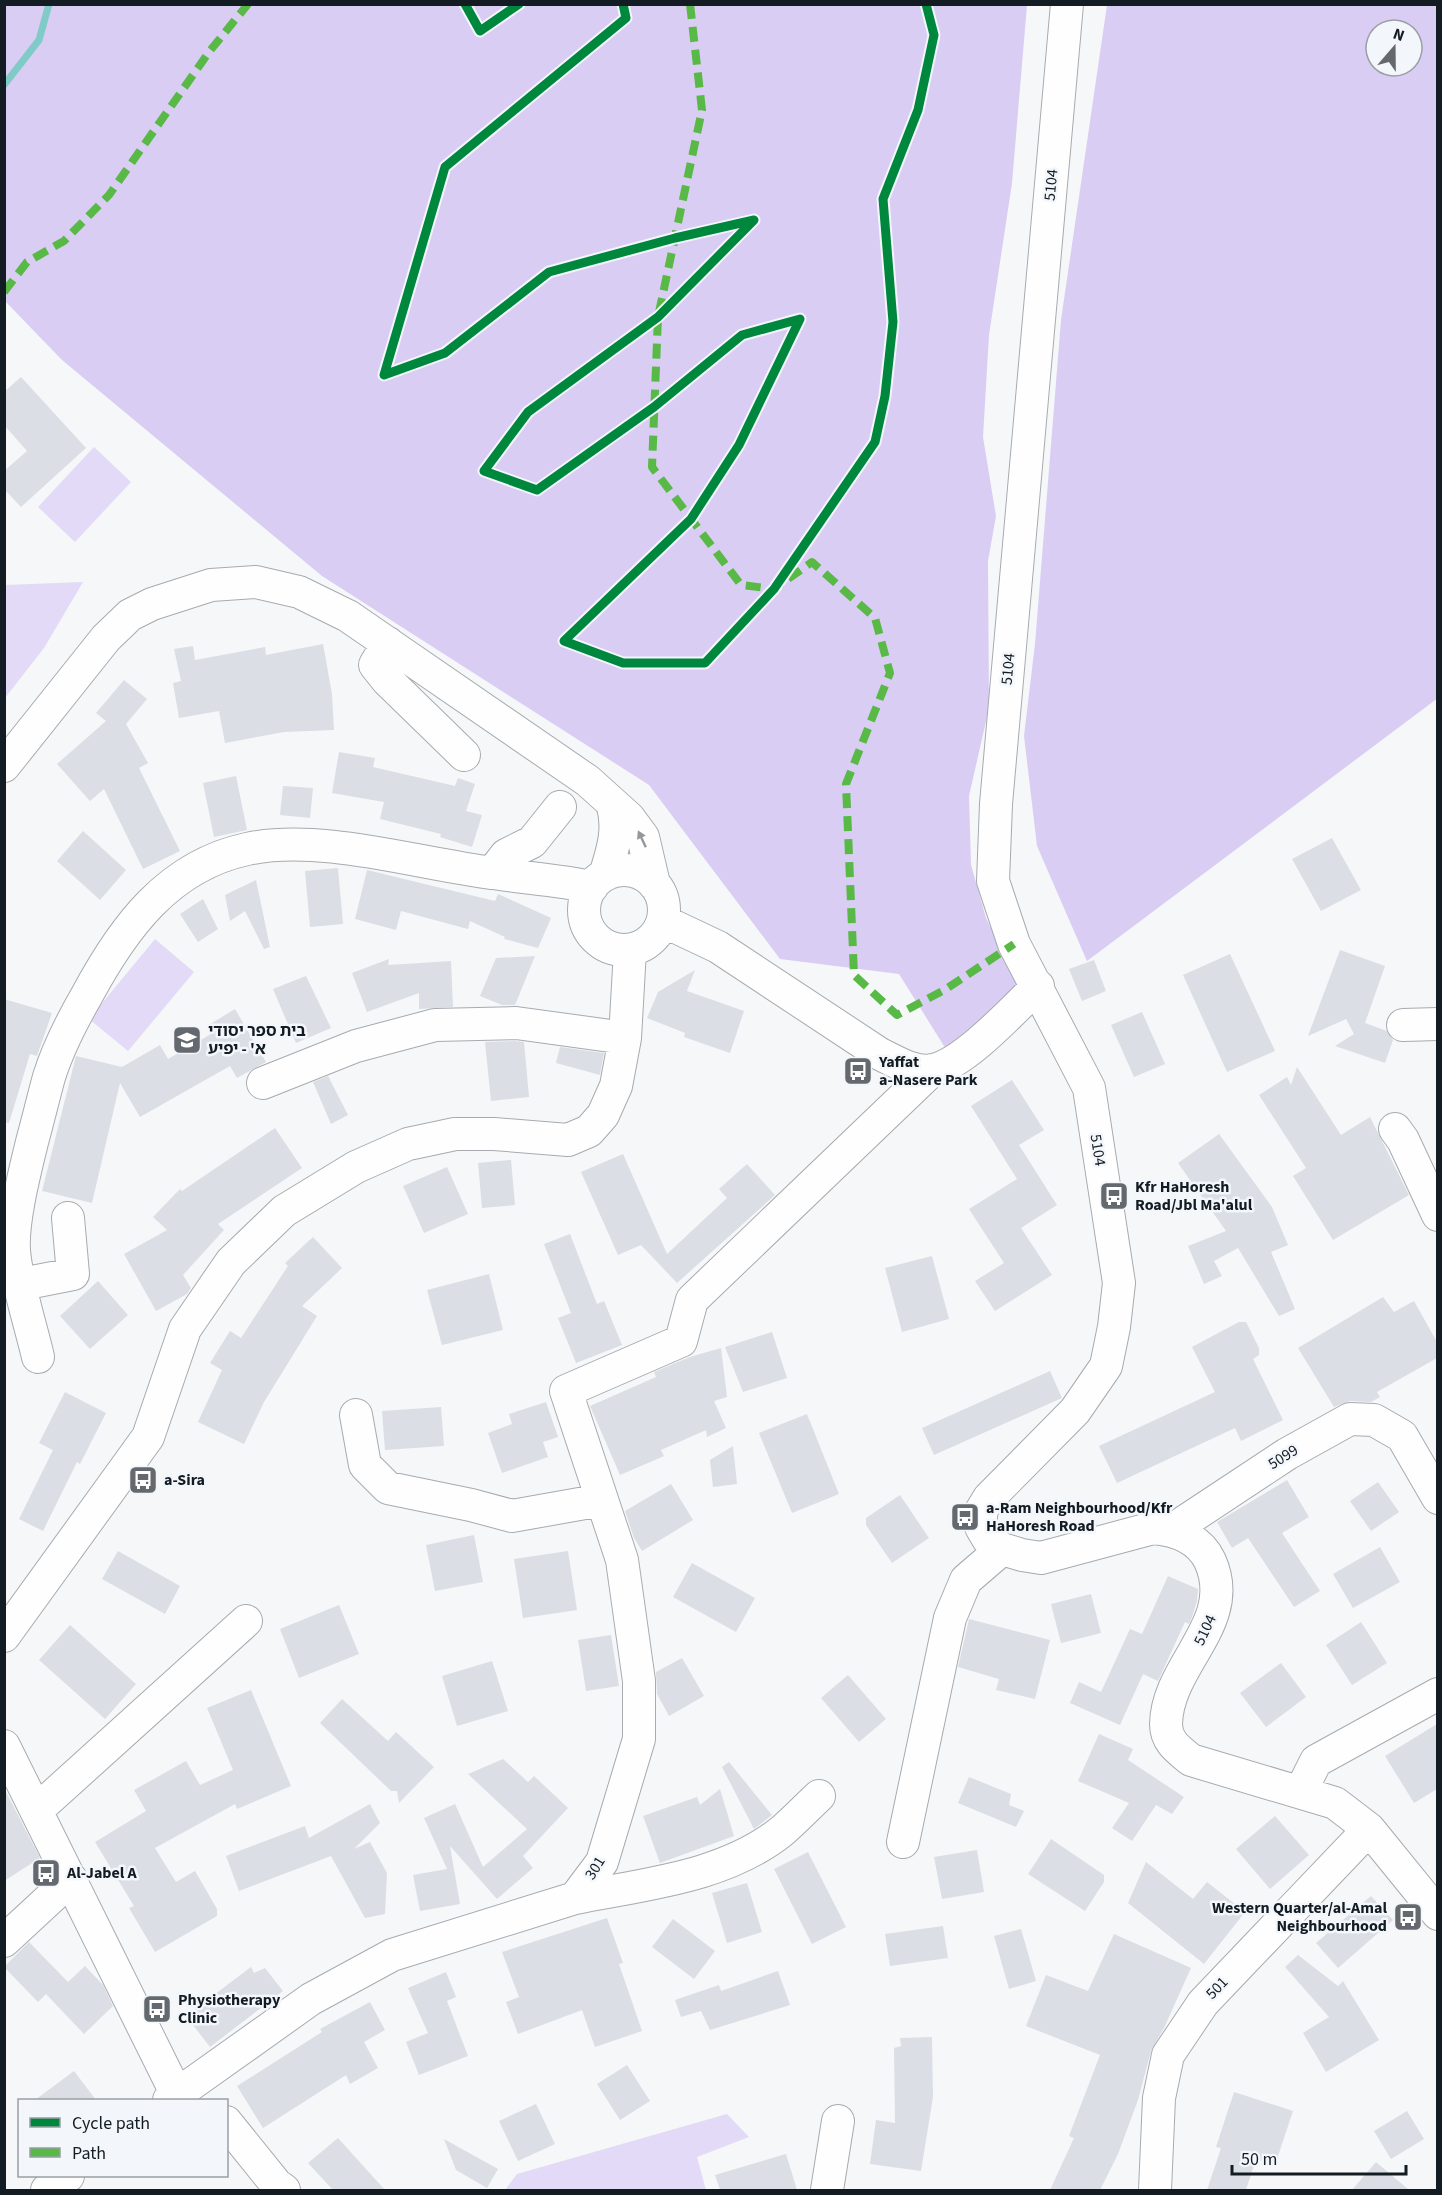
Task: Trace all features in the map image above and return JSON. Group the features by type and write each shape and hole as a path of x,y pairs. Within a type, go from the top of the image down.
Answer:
{"street":[{"name":"5104","path":"1002,1549 988,1539 981,1527 981,1511 989,1498 1075,1411 1106,1366 1114,1328 1119,1283 1089,1088 1038,986 1014,944 993,880 996,804 1067,4"},
{"path":"4,766 106,638 130,615 152,604 211,585 256,582 299,592 348,616 588,781 629,818 643,837 654,884 663,901 663,921 651,941 630,950 607,946 590,931 584,908 599,881 615,840 616,817 612,803"},
{"path":"388,644 375,665 387,680 464,754"},
{"path":"492,873 506,855 532,842 560,807"},
{"path":"38,1357 14,1250 12,1202 49,1076 69,1028 112,948 139,914 179,878 212,860 248,849 285,845 399,856 492,873 548,878 599,881 626,870 637,872 654,884"},
{"path":"663,921 718,947 880,1054 906,1067 932,1070 971,1050 1038,986"},
{"path":"4,1636 148,1437 185,1329 231,1262 284,1211 356,1167 408,1144 455,1134 494,1134 568,1140 589,1131 603,1115 616,1086 625,1038 630,950"},
{"path":"263,1083 356,1046 435,1025 516,1023 625,1038"},
{"path":"1403,1025 1437,1024"},
{"name":"301","path":"188,2094 311,1999 392,1955 575,1898 602,1862 639,1739 639,1681 622,1560 566,1391 681,1341 692,1300 932,1070"},
{"path":"1395,1129 1403,1140 1437,1215"},
{"path":"22,1284 74,1274 68,1218"},
{"path":"356,1415 365,1465 388,1488 471,1504 512,1516 602,1500"},
{"name":"5099","path":"1172,1530 1287,1454 1350,1419 1374,1420 1402,1436 1437,1498"},
{"path":"903,1842 950,1618 966,1580 1002,1549 1041,1558 1153,1528 1172,1530"},
{"name":"5104","path":"1172,1530 1191,1540 1207,1554 1215,1573 1218,1593 1214,1617 1173,1692 1166,1725 1172,1745 1191,1760 1335,1803 1369,1829 1437,1914"},
{"path":"37,1810 246,1621"},
{"path":"1301,1791 1316,1761 1437,1694"},
{"path":"4,1746 71,1879 188,2094"},
{"path":"575,1898 698,1873 750,1852 782,1831 819,1796"},
{"name":"501","path":"1155,2190 1158,2098 1168,2055 1203,2003 1369,1829"},
{"path":"4,1941 71,1879"},
{"path":"827,2190 838,2121"},
{"path":"228,2124 276,2184 284,2190"},
{"path":"47,2190 65,2177"}],"shaded area":[{"path":"5,5 1027,5 1012,183 989,335 983,437 996,516 988,561 989,708 969,796 971,865 986,918 1020,988 949,1054 899,974 780,959 649,785 322,576 62,360 5,301"},
{"path":"1107,5 1437,5 1438,698 1087,961 1037,846 1024,736 1035,644 1061,320"},
{"path":"94,447 131,482 75,542 38,507"},
{"path":"83,582 44,648 5,698 5,585"},
{"path":"155,939 194,972 128,1051 89,1019"},
{"path":"727,2114 749,2137 697,2157 706,2190 505,2190 517,2174"}],"building":[{"path":"21,377 86,448 21,507 4,489 4,471 27,451 4,425 4,392"},
{"path":"323,644 332,694 334,730 284,732 225,743 219,711 179,718 173,683 181,681 174,649 193,646 195,660 265,647 266,655"},
{"path":"124,680 147,699 126,724 148,763 139,768 180,851 143,869 104,789 90,801 57,764 106,721 96,713"},
{"path":"339,752 375,758 373,767 455,786 458,778 475,784 466,811 482,815 472,847 440,837 441,834 380,819 384,802 332,793"},
{"path":"236,776 247,830 214,837 203,783"},
{"path":"283,786 313,788 310,818 280,815"},
{"path":"83,831 126,870 100,900 57,861"},
{"path":"1332,838 1361,890 1321,911 1292,859"},
{"path":"338,868 343,924 310,927 305,871"},
{"path":"367,870 495,901 498,894 551,918 538,948 504,939 505,937 470,921 468,929 401,911 396,930 355,919"},
{"path":"256,880 270,947 264,949 245,911 230,921 225,895"},
{"path":"203,899 218,929 198,942 180,914"},
{"path":"1340,950 1385,966 1365,1023 1387,1031 1393,1040 1385,1063 1335,1046 1354,1034 1346,1019 1308,1036"},
{"path":"1230,954 1275,1051 1227,1072 1183,975"},
{"path":"535,956 515,1005 502,1005 480,996 496,958"},
{"path":"389,959 388,965 451,961 453,1007 419,1009 419,993 367,1012 352,973"},
{"path":"1094,960 1106,991 1082,1001 1069,969"},
{"path":"695,970 687,991 744,1011 730,1053 684,1037 685,1033 647,1018 658,992"},
{"path":"306,976 331,1028 296,1043 273,989"},
{"path":"4,999 52,1013 37,1056 30,1054 9,1123 4,1122"},
{"path":"235,1009 266,1062 237,1078 230,1066 140,1117 120,1083 92,1203 42,1191 76,1056 122,1067 160,1045 168,1059 211,1034 207,1026"},
{"path":"1142,1012 1165,1064 1134,1077 1111,1025"},
{"path":"485,1042 524,1042 529,1097 491,1101"},
{"path":"560,1047 604,1053 600,1075 556,1063"},
{"path":"1297,1067 1341,1135 1370,1117 1409,1195 1333,1240 1293,1176 1306,1168 1259,1095 1287,1077 1291,1085"},
{"path":"328,1076 348,1115 331,1124 313,1082"},
{"path":"1012,1080 1044,1130 1019,1145 1057,1205 1021,1228 1052,1275 995,1311 975,1281 1004,1263 969,1209 1017,1179 971,1106"},
{"path":"275,1128 302,1168 218,1224 224,1230 183,1275 191,1288 187,1294 156,1311 124,1254 167,1230 153,1217 180,1189 182,1191"},
{"path":"1219,1134 1272,1207 1288,1245 1271,1252 1295,1309 1279,1316 1238,1248 1214,1261 1222,1276 1204,1284 1188,1246 1226,1231 1178,1163"},
{"path":"623,1154 667,1254 727,1198 719,1189 747,1164 775,1195 677,1283 641,1245 618,1255 581,1172"},
{"path":"511,1160 515,1205 482,1208 478,1163"},
{"path":"447,1167 468,1214 424,1233 403,1186"},
{"path":"570,1234 597,1304 604,1301 622,1345 576,1363 558,1318 571,1313 544,1244"},
{"path":"313,1237 342,1268 302,1306 317,1316 264,1402 244,1444 198,1422 222,1370 210,1363 230,1331 241,1338 288,1266 285,1263"},
{"path":"932,1256 949,1319 902,1332 885,1268"},
{"path":"489,1274 503,1330 442,1345 427,1290"},
{"path":"98,1281 128,1315 90,1349 60,1316"},
{"path":"1383,1297 1394,1312 1414,1301 1437,1342 1437,1358 1377,1392 1380,1397 1371,1402 1350,1401 1334,1407 1298,1348"},
{"path":"1239,1322 1246,1322 1259,1348 1259,1355 1253,1359 1283,1420 1241,1441 1235,1428 1117,1483 1099,1446 1215,1392 1192,1347"},
{"path":"772,1332 787,1378 743,1392 725,1347"},
{"path":"721,1348 727,1397 714,1401 726,1428 707,1437 706,1430 661,1450 664,1456 620,1475 590,1406 656,1377 654,1372 690,1357"},
{"path":"1050,1371 1062,1398 934,1455 922,1428"},
{"path":"65,1392 106,1413 80,1464 77,1462 43,1531 19,1519 53,1450 39,1443"},
{"path":"546,1402 558,1437 543,1442 548,1457 502,1473 488,1433 512,1424 509,1414"},
{"path":"441,1407 444,1446 385,1450 382,1411"},
{"path":"807,1414 839,1494 792,1513 759,1433"},
{"path":"733,1446 737,1484 713,1487 710,1460"},
{"path":"1287,1480 1309,1517 1282,1533 1320,1591 1294,1607 1248,1538 1232,1548 1217,1522"},
{"path":"1378,1482 1399,1512 1371,1531 1350,1501"},
{"path":"671,1484 693,1520 642,1551 634,1538 625,1511"},
{"path":"900,1495 929,1538 892,1563 866,1525 866,1518"},
{"path":"474,1535 483,1582 435,1591 426,1545"},
{"path":"1380,1547 1400,1582 1353,1608 1333,1574"},
{"path":"118,1551 180,1586 165,1614 102,1579"},
{"path":"568,1551 577,1610 523,1618 514,1559"},
{"path":"692,1563 755,1598 736,1632 673,1597"},
{"path":"1168,1576 1198,1589 1197,1601 1189,1624 1185,1622 1158,1681 1143,1674 1120,1725 1070,1703 1079,1682 1101,1692 1130,1629 1142,1634"},
{"path":"1091,1594 1101,1633 1061,1643 1051,1604"},
{"path":"339,1605 359,1654 299,1678 280,1629"},
{"path":"969,1619 1050,1640 1035,1699 996,1690 999,1679 958,1667"},
{"path":"1361,1622 1387,1663 1352,1685 1326,1645"},
{"path":"70,1625 136,1684 105,1719 39,1660"},
{"path":"611,1635 619,1686 586,1691 578,1640"},
{"path":"682,1658 704,1696 669,1716 657,1694 656,1672"},
{"path":"492,1661 508,1711 457,1726 442,1676"},
{"path":"1281,1663 1306,1697 1266,1727 1240,1693"},
{"path":"848,1675 886,1719 859,1742 821,1698"},
{"path":"251,1690 291,1786 237,1809 235,1804 155,1848 176,1882 195,1871 217,1909 217,1916 155,1952 129,1908 134,1906 95,1842 146,1811 134,1790 186,1761 200,1785 233,1770 207,1708"},
{"path":"342,1699 388,1741 396,1732 434,1767 399,1803 397,1791 391,1791 320,1723"},
{"path":"1437,1724 1437,1789 1414,1803 1385,1756"},
{"path":"1099,1734 1133,1749 1128,1760 1184,1797 1172,1814 1156,1805 1132,1841 1112,1828 1129,1803 1078,1781"},
{"path":"503,1759 528,1782 534,1776 568,1808 523,1856 533,1868 497,1899 450,1846 460,1904 420,1911 413,1875 447,1869 424,1818 455,1804 483,1867 527,1829 468,1774"},
{"path":"729,1762 772,1815 754,1829 722,1767"},
{"path":"969,1777 1011,1794 1009,1805 1024,1811 1016,1827 958,1803"},
{"path":"4,1788 40,1858 4,1881"},
{"path":"720,1789 734,1836 660,1863 643,1816 697,1797 700,1805"},
{"path":"370,1804 380,1823 354,1849 370,1842 387,1873 385,1914 365,1918 331,1856 239,1891 226,1856 305,1826 309,1838"},
{"path":"1275,1816 1309,1855 1270,1889 1236,1849"},
{"path":"1051,1839 1104,1875 1104,1882 1085,1911 1028,1874"},
{"path":"977,1850 984,1892 942,1899 934,1857"},
{"path":"808,1852 846,1927 812,1944 774,1869"},
{"path":"1146,1862 1193,1899 1207,1882 1245,1912 1204,1964 1128,1903"},
{"path":"747,1883 762,1932 727,1943 712,1893"},
{"path":"1371,1896 1393,1920 1338,1968 1316,1943"},
{"path":"607,1918 623,1963 619,1964 642,2031 595,2047 582,2010 518,2034 506,2002 519,1997 502,1952"},
{"path":"673,1919 715,1951 694,1979 652,1947"},
{"path":"943,1926 948,1958 890,1966 885,1934"},
{"path":"1021,1929 1036,1981 1009,1989 994,1936"},
{"path":"1114,1934 1191,1968 1151,2051 1138,2100 1118,2154 1100,2190 1050,2190 1074,2138 1069,2136 1100,2055 1026,2026 1046,1975 1088,1991"},
{"path":"29,1942 68,1982 85,1966 103,1985 113,2006 84,2034 46,1994 38,2002 4,1967"},
{"path":"1298,1955 1338,1986 1343,1981 1379,2040 1326,2072 1303,2033 1329,2017 1285,1967"},
{"path":"251,1967 254,1973 265,1968 283,1991 210,2047 186,2016"},
{"path":"778,1971 790,2005 710,2030 701,2011 681,2017 675,2000 719,1985 721,1991"},
{"path":"446,1972 456,1997 447,2001 468,2056 419,2075 406,2042 428,2033 408,1988"},
{"path":"370,2002 385,2030 364,2042 378,2068 350,2084 346,2075 263,2128 237,2086 322,2032 320,2029"},
{"path":"932,2037 933,2097 921,2171 870,2164 876,2120 895,2123 894,2048 901,2046 900,2038"},
{"path":"627,2065 650,2101 620,2120 597,2084"},
{"path":"74,2071 95,2099 36,2099"},
{"path":"1234,2092 1293,2111 1275,2165 1256,2159 1246,2190 1207,2190 1221,2148 1216,2147"},
{"path":"536,2104 555,2144 518,2161 499,2121"},
{"path":"1407,2111 1424,2139 1391,2159 1374,2131"},
{"path":"338,2138 385,2190 333,2190 308,2163"},
{"path":"444,2139 498,2169 487,2188 456,2170"},
{"path":"786,2154 797,2190 720,2190 715,2175"},
{"path":"1376,2162 1409,2190 1352,2190"}],"waterway":[{"path":"4,85 39,40 49,4"}],"marked path":[{"path":"4,292 27,262 64,241 109,195 209,52 248,4"},
{"path":"690,4 702,110 658,317 652,467 741,585 774,589 812,562 875,618 890,673 846,784 854,975 897,1015 946,989 1014,944"}],"cycle path":[{"path":"465,4 480,31 519,4"},
{"path":"623,4 626,18 445,167 384,375 445,353 549,272 675,238 754,220 658,317 528,412 484,471 537,490 654,407 742,335 800,319 739,445 691,519 564,641 623,663 705,663 774,589 875,442 885,396 893,322 883,199 918,110 934,35 926,4"}],"place":[{"name":"בית ספר יסודי א' - יפיע","path":"187,1040"},
{"name":"Yaffat a-Nasere Park","path":"858,1071"},
{"name":"Kfr HaHoresh Road/Jbl Ma'alul","path":"1114,1196"},
{"name":"a-Sira","path":"143,1480"},
{"name":"a-Ram Neighbourhood/Kfr HaHoresh Road","path":"965,1517"},
{"name":"Al-Jabel A","path":"46,1873"},
{"name":"Western Quarter/al-Amal Neighbourhood","path":"1408,1917"},
{"name":"Physiotherapy Clinic","path":"157,2009"}]}
